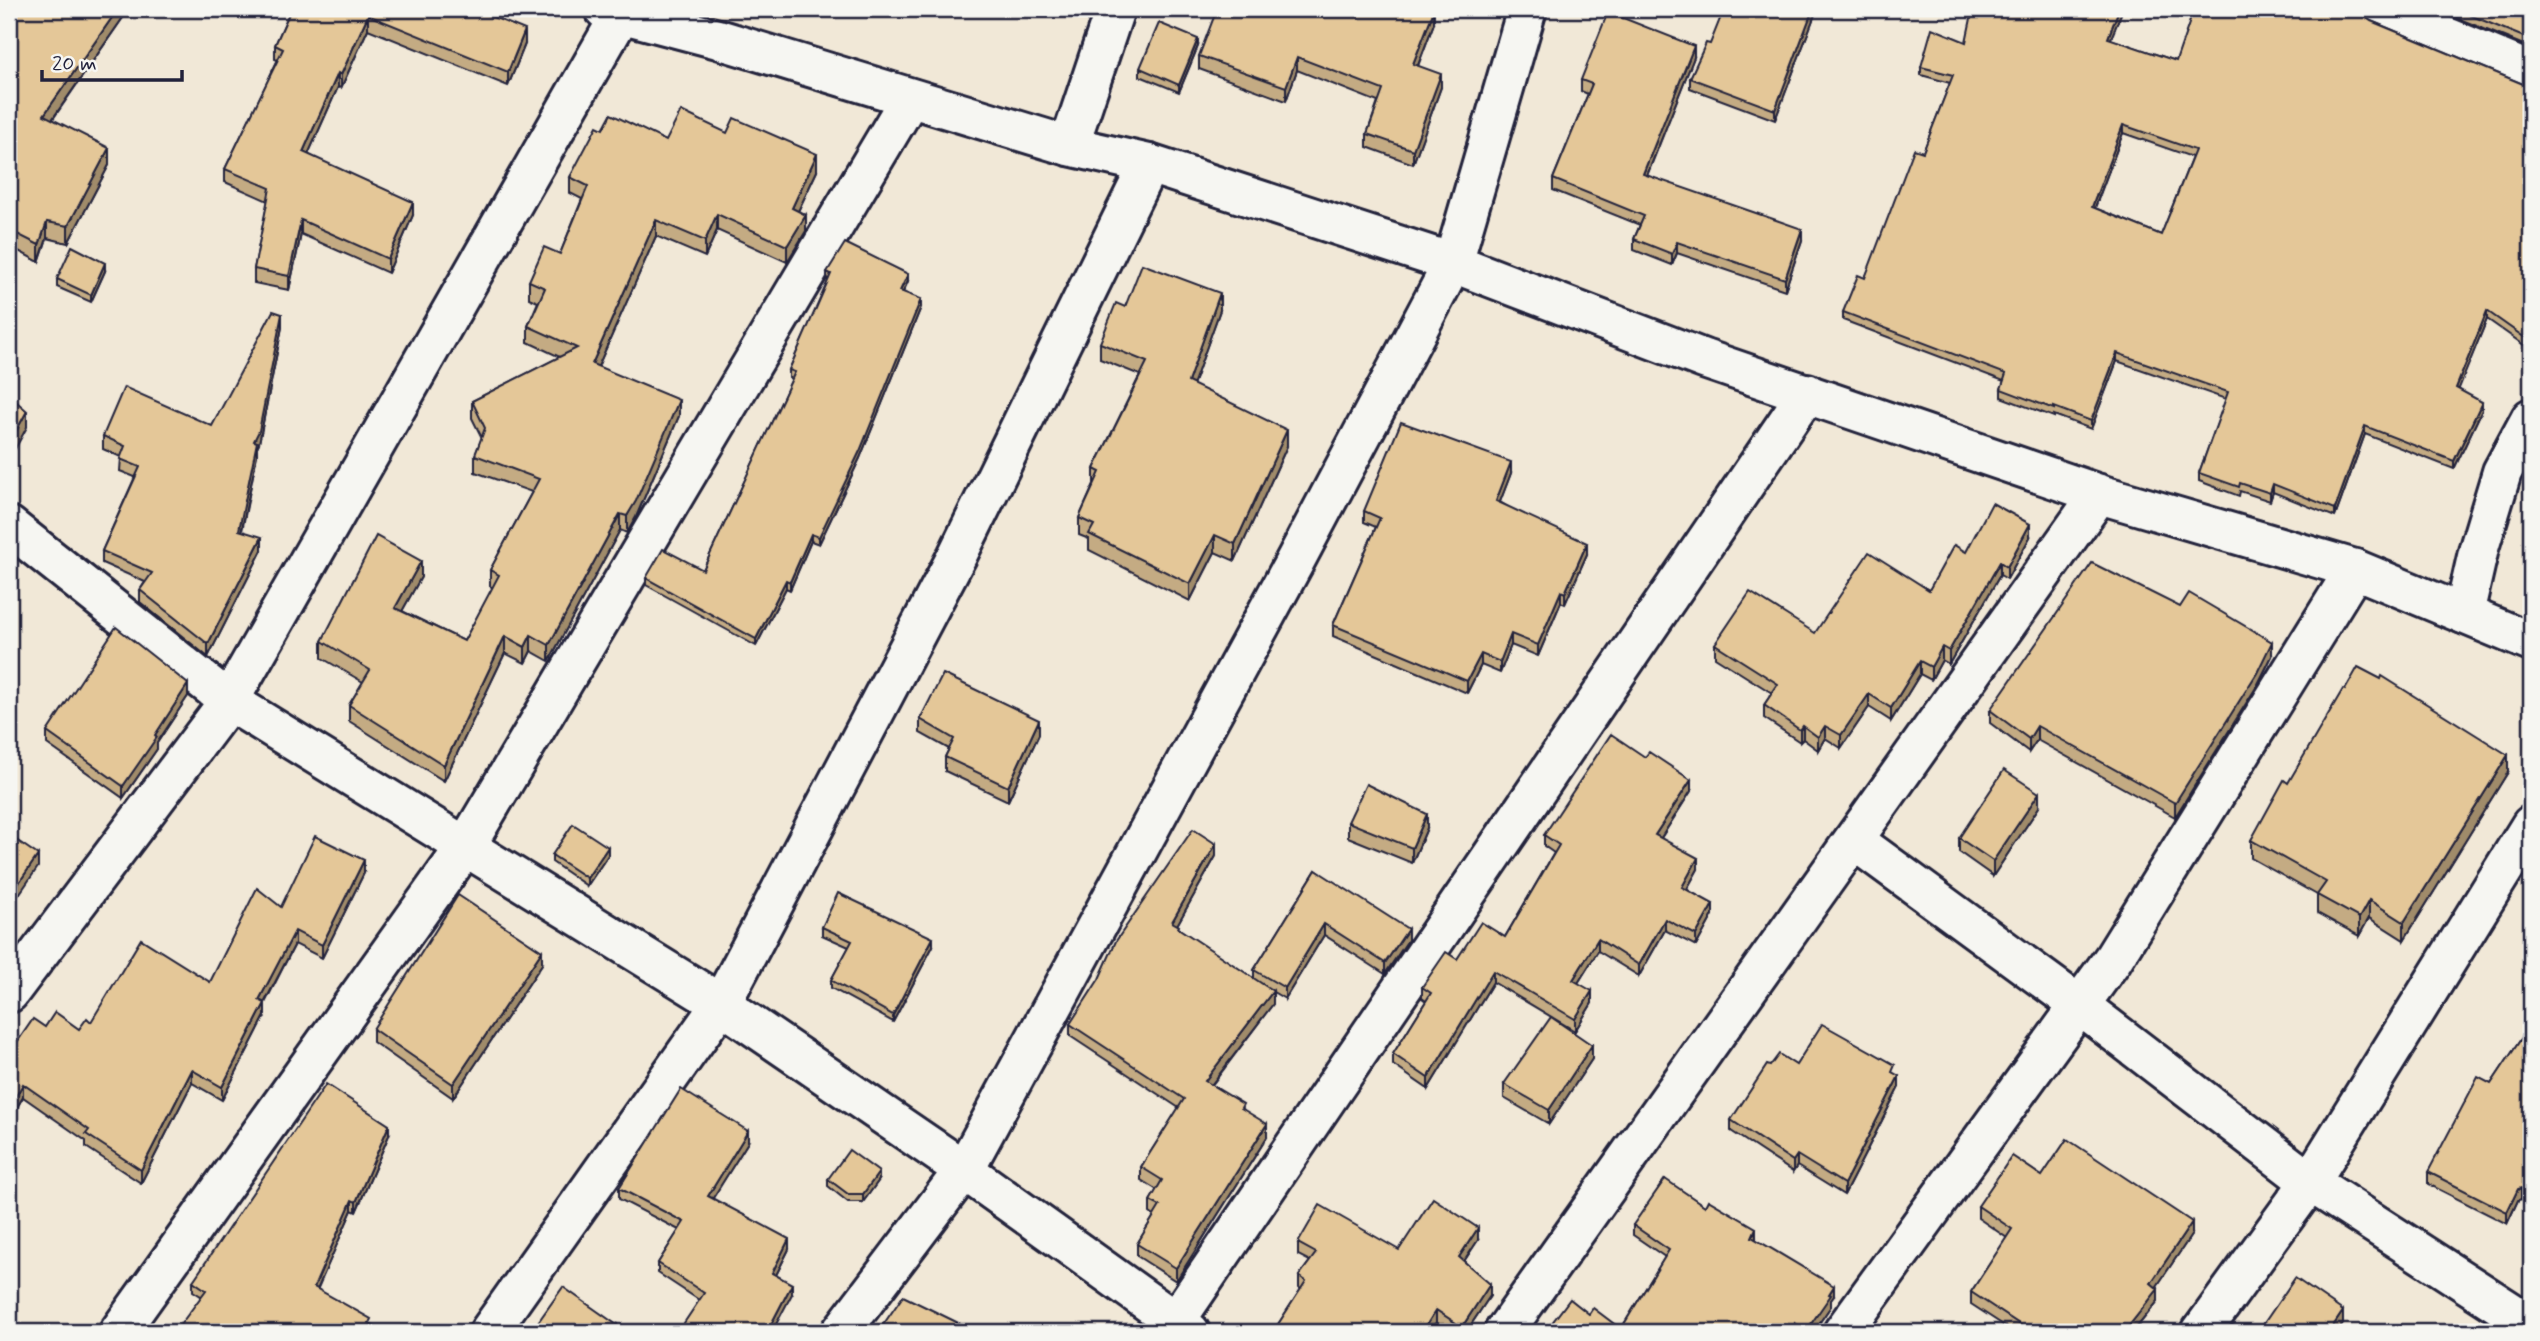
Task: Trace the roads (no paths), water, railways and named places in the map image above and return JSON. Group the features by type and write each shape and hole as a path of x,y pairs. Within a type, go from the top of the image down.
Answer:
{"street":[{"path":"1069,146 1115,9"},
{"path":"841,1332 964,1170 1294,563 1453,263 1527,9"},
{"path":"2379,9 2531,72"},
{"path":"9,993 229,701 613,11 722,24 910,98 1069,146 1149,164 1453,263 1704,359 2099,494 2355,569 2531,642"},
{"path":"120,1332 466,846 910,98"},
{"path":"489,1332 721,1004 957,556 1149,164"},
{"path":"14,539 229,701 721,1004 964,1170 1178,1329 1807,393"},
{"path":"2464,614 2479,548 2502,472 2531,418"},
{"path":"1504,1332 2099,494"},
{"path":"1843,1332 2113,958 2355,569"},
{"path":"2201,1332 2310,1182 2531,825"},
{"path":"1855,841 2079,1005 2310,1182 2531,1325"}]}
